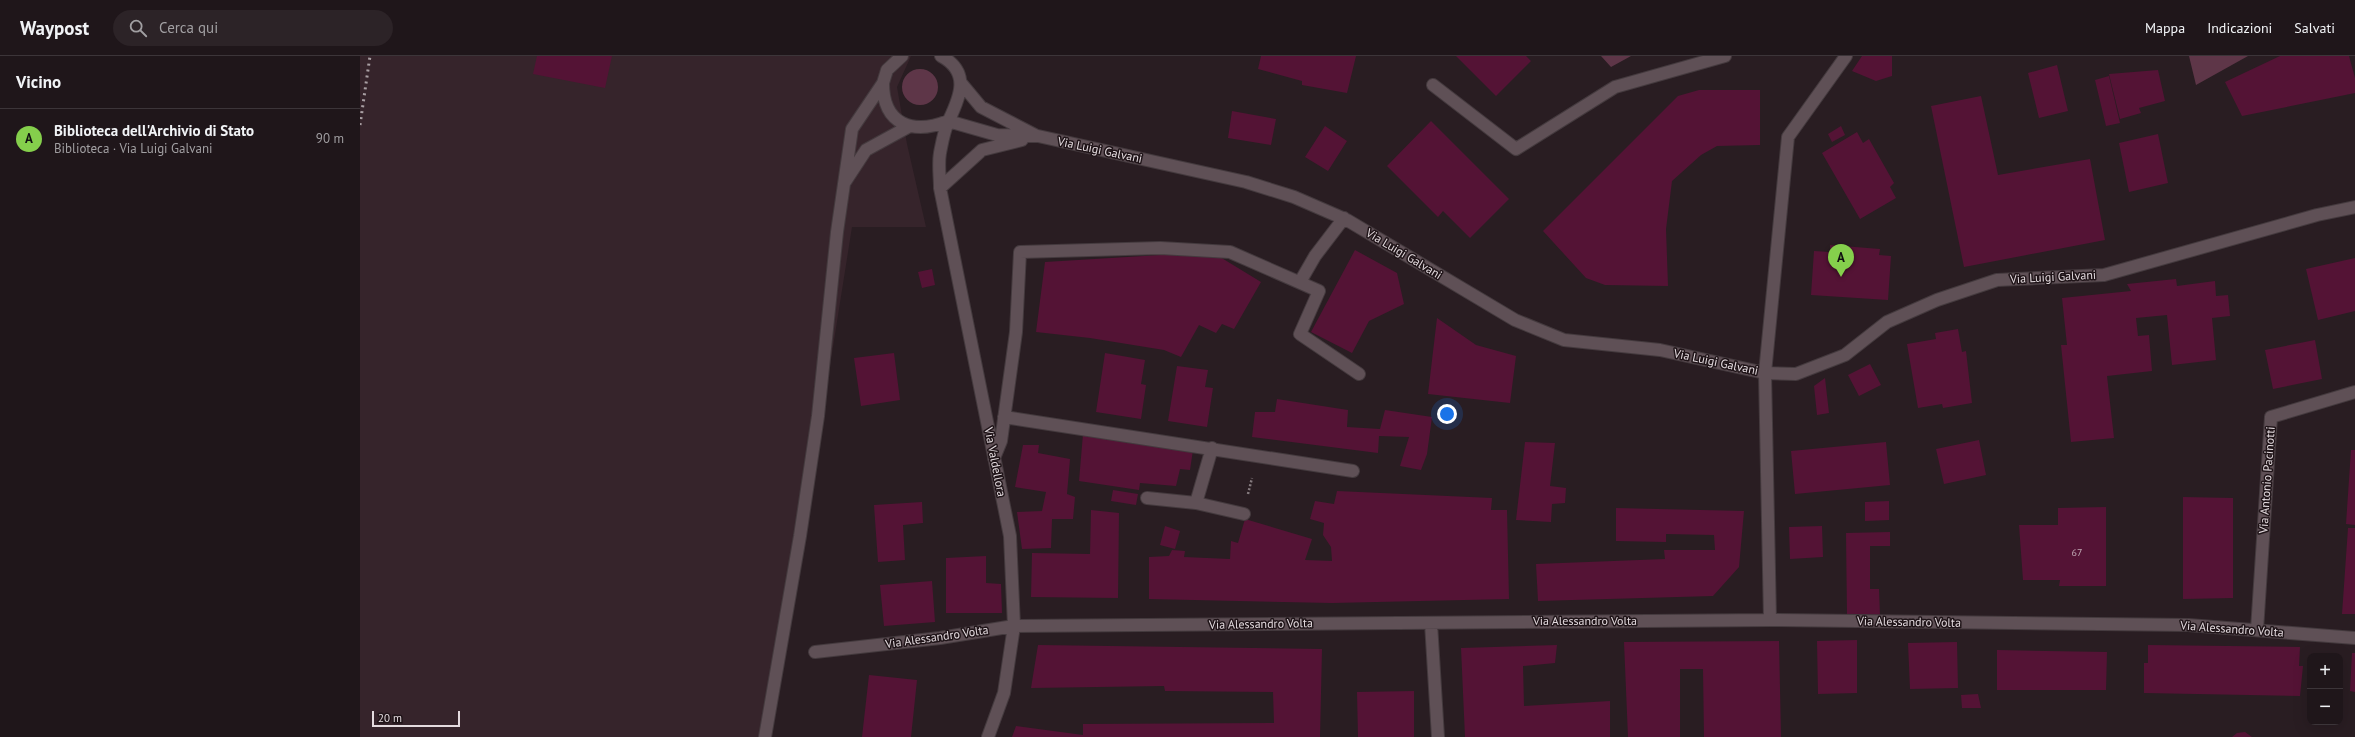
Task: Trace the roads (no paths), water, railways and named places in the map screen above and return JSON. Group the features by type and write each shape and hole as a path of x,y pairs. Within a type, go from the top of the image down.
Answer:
{"street":[{"path":"765,737 799,544 818,416 842,186 852,129 883,83 887,70 902,56"},
{"path":"941,56 956,70 961,82"},
{"path":"956,70 957,56"},
{"path":"1433,85 1516,149 1615,87 1726,56"},
{"name":"Via Luigi Galvani","path":"1765,373 1788,137 1846,56"},
{"name":"Via Luigi Galvani","path":"961,82 981,107 1038,136"},
{"name":"Via Valdellora","path":"961,82 960,96 948,121 939,155 940,188 1010,536 1014,626 1004,693 988,737"},
{"path":"883,83 883,96 888,109 896,120 908,127 922,129 948,121"},
{"name":"Via Luigi Galvani","path":"948,121 997,135 1038,136 1246,182 1294,197 1344,218 1515,320 1564,340 1660,350 1765,373 1796,374 1845,355 1887,322 1937,300 1997,280 2104,275 2317,215 2355,207"},
{"path":"842,186 866,150 908,127"},
{"path":"940,188 982,150 1038,136"},
{"path":"1300,282 1315,256 1344,218"},
{"path":"994,458 1001,441 1016,332 1020,252 1160,248 1230,252 1320,291 1300,334 1359,374"},
{"path":"1765,373 1770,620"},
{"name":"Via Antonio Pacinotti","path":"2257,630 2271,417 2355,392"},
{"path":"1004,417 1353,471"},
{"path":"1196,503 1212,448"},
{"path":"1147,498 1196,503 1244,514"},
{"name":"Via Alessandro Volta","path":"815,652 940,638 1014,626 1431,622 1770,620 2188,625 2355,638"},
{"path":"1431,622 1438,737"}],"railway":[{"path":"360,125 370,56"}],"place":[{"name":"Biblioteca dell'Archivio di Stato","path":"1841,277"}]}
